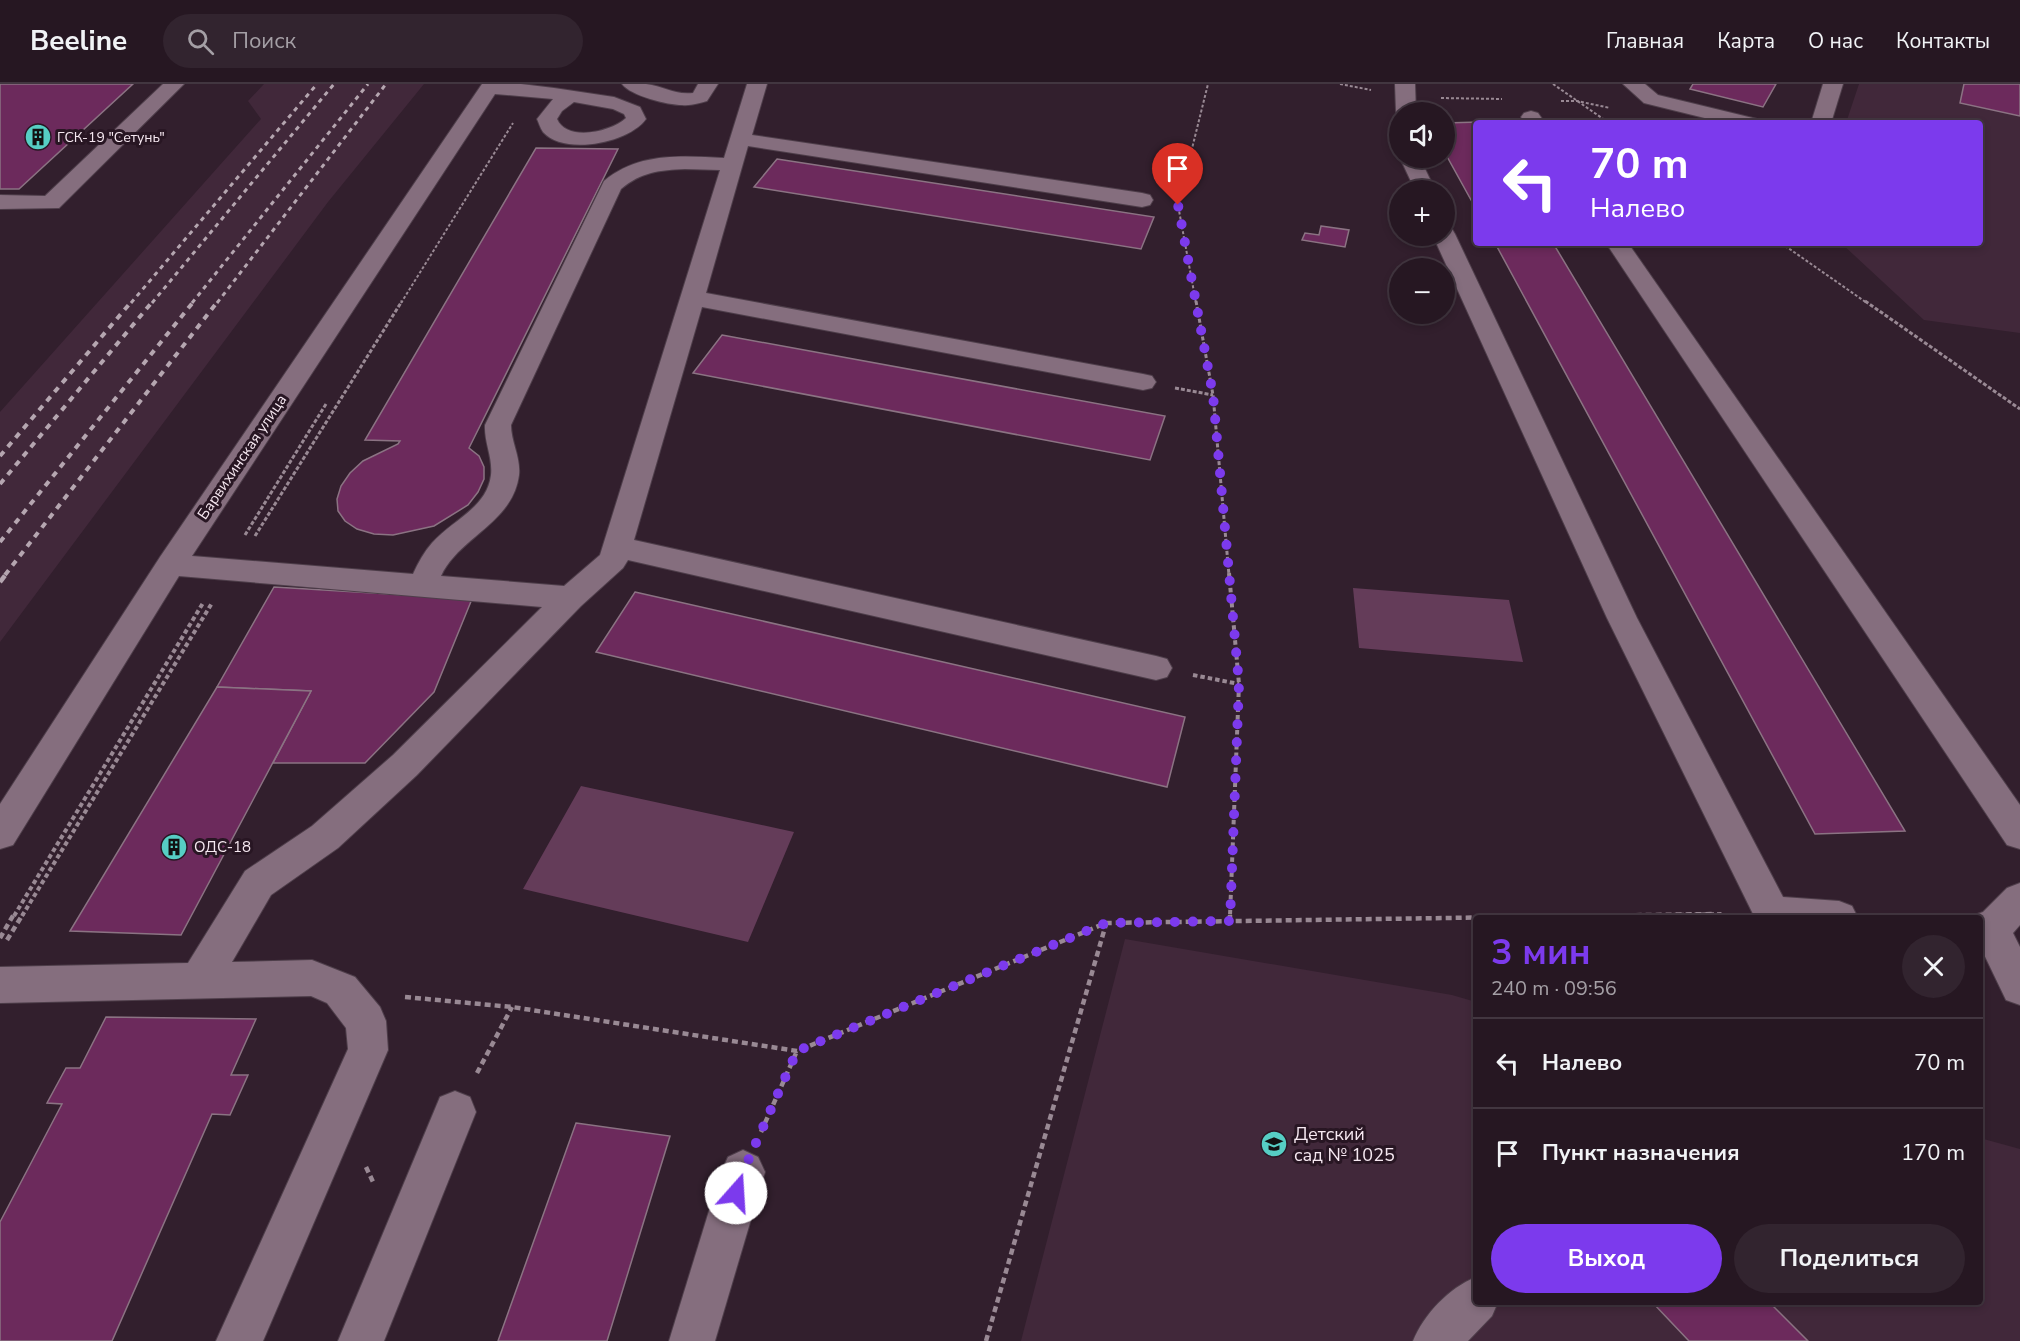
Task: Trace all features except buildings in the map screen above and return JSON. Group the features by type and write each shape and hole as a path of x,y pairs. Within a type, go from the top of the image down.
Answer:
{"street":[{"path":"0,202 51,203 174,84"},
{"path":"632,84 662,96 690,99 700,97 708,84"},
{"path":"199,981 258,883 325,837 396,774 570,598 613,560 757,84"},
{"path":"1405,84 1406,102"},
{"path":"1633,84 1651,99 1738,120"},
{"path":"1822,120 1835,84 1833,84"},
{"path":"491,86 559,90 624,105 635,114 634,122 619,132 580,143 559,134 547,123 559,90"},
{"name":"Барвихинская улица","path":"0,834 171,565 491,86"},
{"path":"740,139 1142,200"},
{"path":"423,584 431,565 444,548 483,516 503,486 507,466 498,437 498,425 612,186 628,174 655,165 733,164"},
{"path":"1450,246 1622,618 1772,913 1799,915"},
{"path":"1619,246 2020,834"},
{"path":"692,298 1143,382"},
{"path":"616,547 1155,668"},
{"path":"171,565 423,584 570,598"},
{"path":"2020,900 1986,929 2020,987"},
{"path":"0,985 312,978 341,990 366,1022 368,1050 239,1341"},
{"path":"361,1341 455,1112"},
{"path":"692,1341 743,1172"},
{"path":"1436,1341 1473,1302"}],"path":[{"path":"1208,84 1178,205 1213,395 1239,684 1230,921"},
{"path":"1553,84 1605,120"},
{"path":"0,938 229,569 559,90"},
{"path":"1785,246 2020,409"},
{"path":"6,941 329,399"},
{"path":"1636,915 1772,913"},
{"path":"341,990 512,1007 797,1051 1106,923 1473,917"},
{"path":"986,1341 1106,923"},
{"path":"455,1112 512,1007"},
{"path":"743,1172 797,1051"},
{"path":"342,1112 401,1245"}],"shaded area":[{"path":"264,84 424,84 328,202 0,642 0,412 261,119 248,101"},
{"path":"1859,84 2020,84 2020,333 1924,320 1844,246 1983,246 1983,120 1847,120"},
{"path":"1353,588 1509,600 1523,662 1359,648"},
{"path":"581,786 794,832 748,942 523,889"},
{"name":"Детский сад № 1025","path":"1125,939 1452,995 1473,1001 1473,1305 1983,1305 1983,1139 2020,1149 2020,1341 1021,1341"}],"railway":[{"path":"131,303 317,84"},
{"path":"152,303 334,84"},
{"path":"192,303 368,84"},
{"path":"217,303 386,84"},
{"path":"0,456 132,301"},
{"path":"0,484 153,301"},
{"path":"0,542 194,301"},
{"path":"5,575 218,301"},
{"path":"0,582 7,573"}],"place":[{"name":"ГСК-19 \"Сетунь\"","path":"38,137"},
{"name":"ОДС-18","path":"174,847"},
{"name":"Детский сад № 1025","path":"1274,1144"}],"route":[{"path":"736,1193 743,1172 797,1051 1106,923 1230,921 1239,684 1213,395 1178,205"}]}
